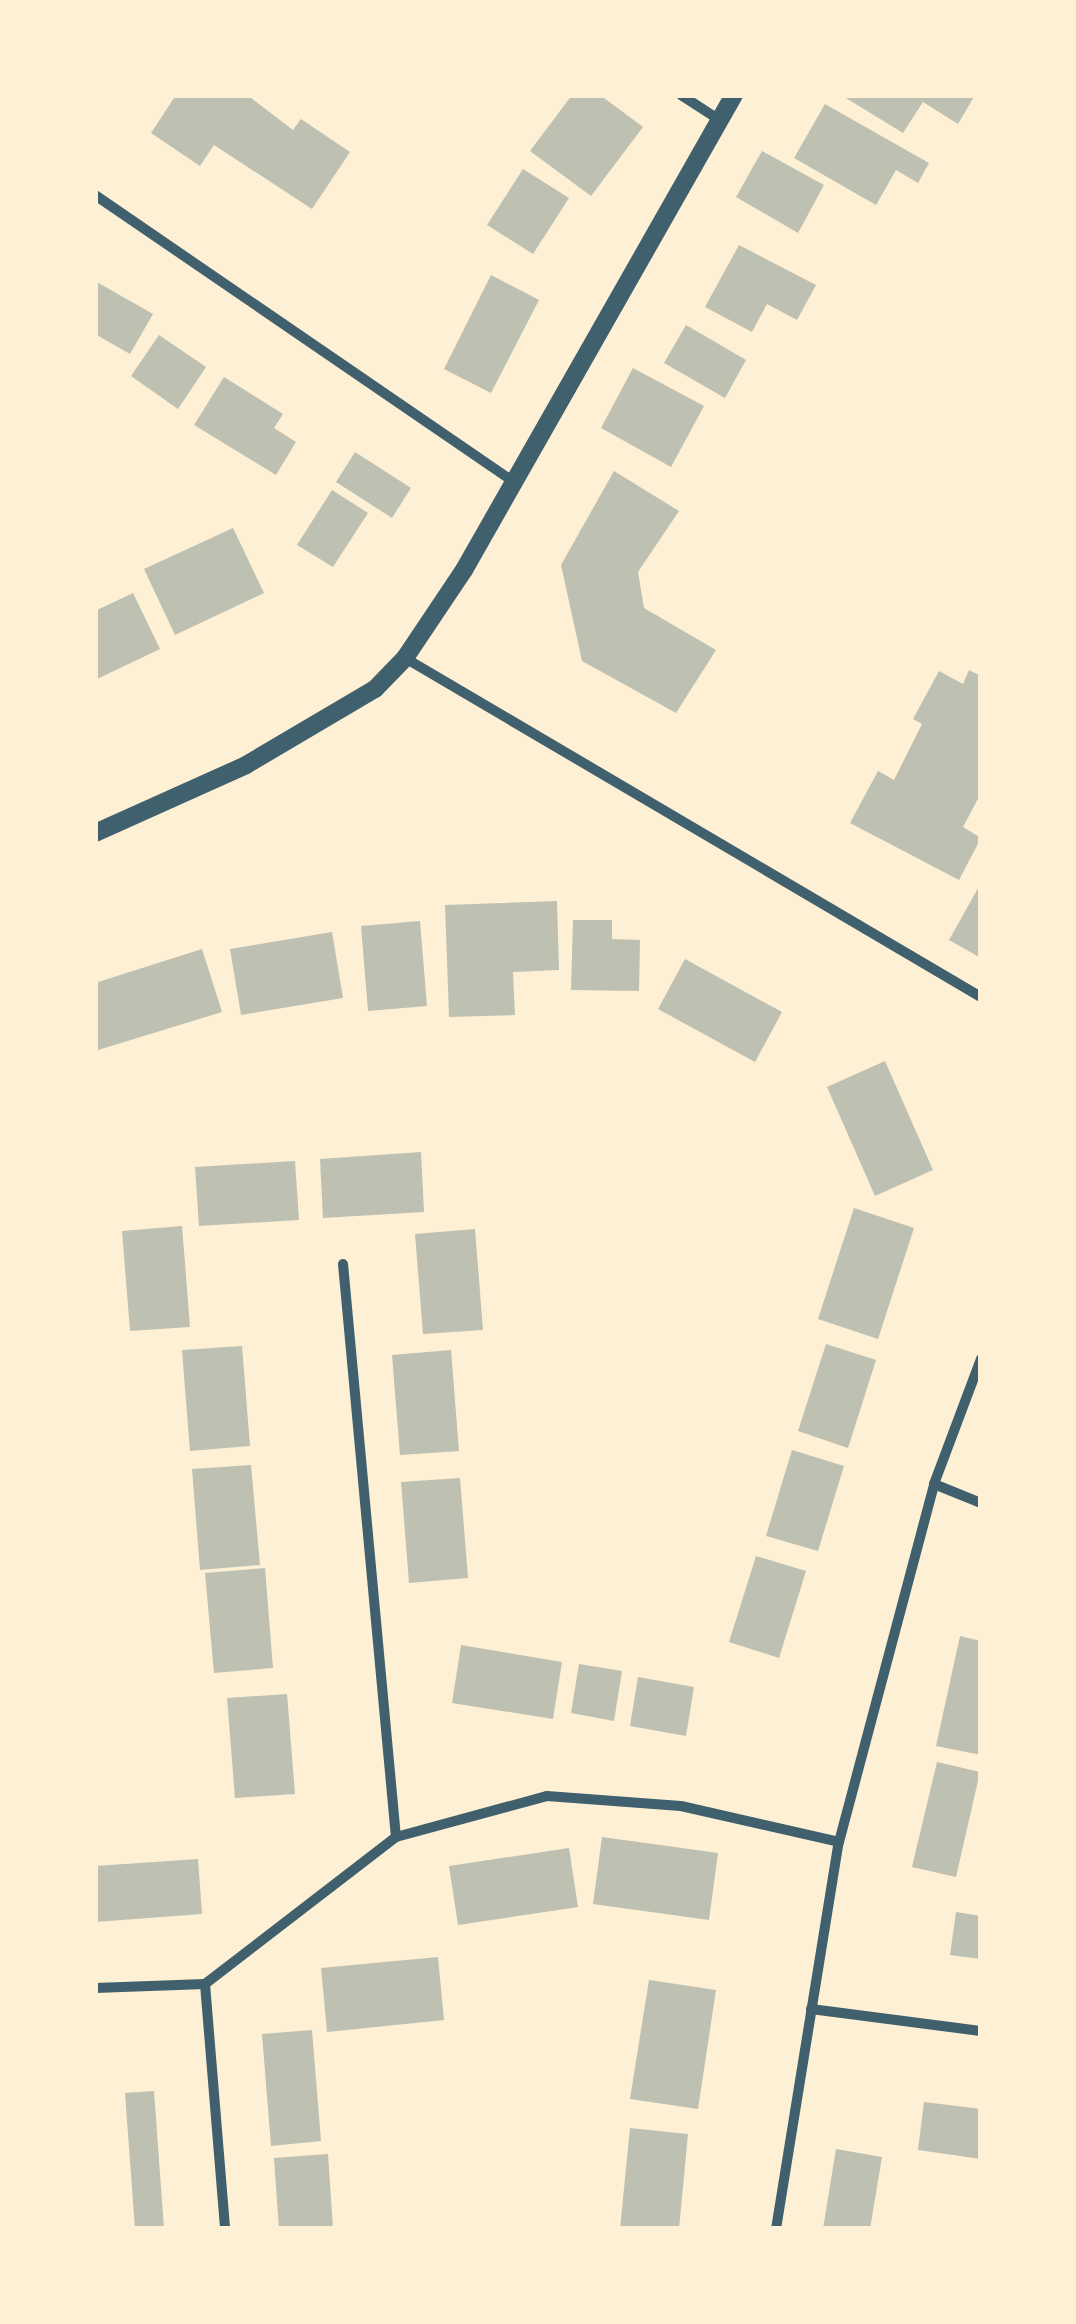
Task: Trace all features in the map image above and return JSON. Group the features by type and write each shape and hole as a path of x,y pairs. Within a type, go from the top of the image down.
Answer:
{"street":[{"path":"680,95 721,120"},
{"path":"95,834 246,765 374,688 405,658 514,482 734,95"},
{"path":"95,195 514,482"},
{"path":"405,658 981,997"},
{"path":"344,1264 396,1837"},
{"path":"776,2229 838,1842 934,1484 981,1359"},
{"path":"934,1484 981,1503"},
{"path":"95,1988 205,1984 396,1837 547,1796 680,1806 838,1842"},
{"path":"205,1984 225,2229"},
{"path":"810,2010 981,2032"}],"building":[{"path":"176,95 247,95 293,130 301,119 350,152 312,209 214,145 200,166 151,133"},
{"path":"572,95 600,95 643,127 591,196 530,151"},
{"path":"841,95 975,95 958,124 923,102 903,133"},
{"path":"825,104 929,163 918,183 896,170 876,205 794,158"},
{"path":"762,151 824,185 798,233 736,197"},
{"path":"523,169 569,198 533,254 487,225"},
{"path":"739,245 816,285 797,320 767,304 752,332 705,307"},
{"path":"491,275 539,300 491,393 444,369"},
{"path":"95,281 153,314 130,354 95,334"},
{"path":"686,325 746,360 725,398 664,363"},
{"path":"159,335 206,367 178,409 131,376"},
{"path":"633,368 704,406 671,467 601,428"},
{"path":"224,377 283,414 274,428 296,442 276,475 194,425"},
{"path":"355,452 411,488 392,518 336,482"},
{"path":"614,471 679,511 638,572 644,608 716,650 676,713 582,661 561,565"},
{"path":"332,490 368,513 333,567 297,545"},
{"path":"233,528 264,593 175,635 144,569"},
{"path":"133,593 160,649 95,680 95,611"},
{"path":"969,670 981,676 981,793 963,827 981,838 959,880 850,823 878,771 894,780 922,724 913,719 939,671 963,684"},
{"path":"981,883 981,958 949,940"},
{"path":"557,901 559,970 513,972 515,1015 449,1017 445,905"},
{"path":"573,920 612,920 612,939 640,940 639,991 571,990"},
{"path":"420,921 427,1006 368,1011 361,926"},
{"path":"332,932 343,998 241,1015 230,949"},
{"path":"202,949 222,1012 95,1051 95,983"},
{"path":"685,959 782,1012 755,1062 658,1009"},
{"path":"885,1061 933,1170 875,1196 827,1087"},
{"path":"421,1152 424,1212 323,1218 320,1159"},
{"path":"295,1161 299,1220 199,1226 195,1167"},
{"path":"854,1208 914,1228 878,1339 818,1319"},
{"path":"182,1226 190,1327 130,1331 122,1231"},
{"path":"475,1229 483,1330 423,1334 415,1234"},
{"path":"826,1344 876,1360 848,1448 798,1431"},
{"path":"242,1346 250,1446 190,1451 182,1350"},
{"path":"451,1350 459,1451 400,1455 392,1355"},
{"path":"792,1450 844,1466 818,1551 766,1536"},
{"path":"251,1465 260,1565 200,1570 192,1469"},
{"path":"460,1478 468,1578 409,1583 401,1482"},
{"path":"756,1556 806,1571 779,1658 729,1642"},
{"path":"265,1568 273,1668 214,1673 205,1573"},
{"path":"960,1636 981,1641 981,1755 936,1746"},
{"path":"461,1645 562,1662 553,1719 452,1703"},
{"path":"579,1664 622,1671 614,1721 571,1713"},
{"path":"638,1677 694,1687 686,1736 630,1726"},
{"path":"287,1694 295,1794 235,1798 227,1698"},
{"path":"937,1762 980,1772 956,1877 912,1867"},
{"path":"602,1837 718,1853 709,1920 593,1904"},
{"path":"569,1848 578,1907 458,1925 449,1866"},
{"path":"198,1859 202,1914 95,1922 95,1866"},
{"path":"956,1912 981,1916 981,1959 950,1955"},
{"path":"438,1957 444,2020 327,2032 321,1968"},
{"path":"649,1980 716,1990 698,2109 630,2099"},
{"path":"312,2030 321,2141 271,2146 262,2034"},
{"path":"154,2091 164,2229 135,2229 125,2093"},
{"path":"924,2102 981,2109 981,2159 918,2150"},
{"path":"630,2128 688,2134 679,2229 620,2229"},
{"path":"836,2149 882,2157 870,2229 823,2229"},
{"path":"328,2154 333,2229 279,2229 274,2158"}]}
